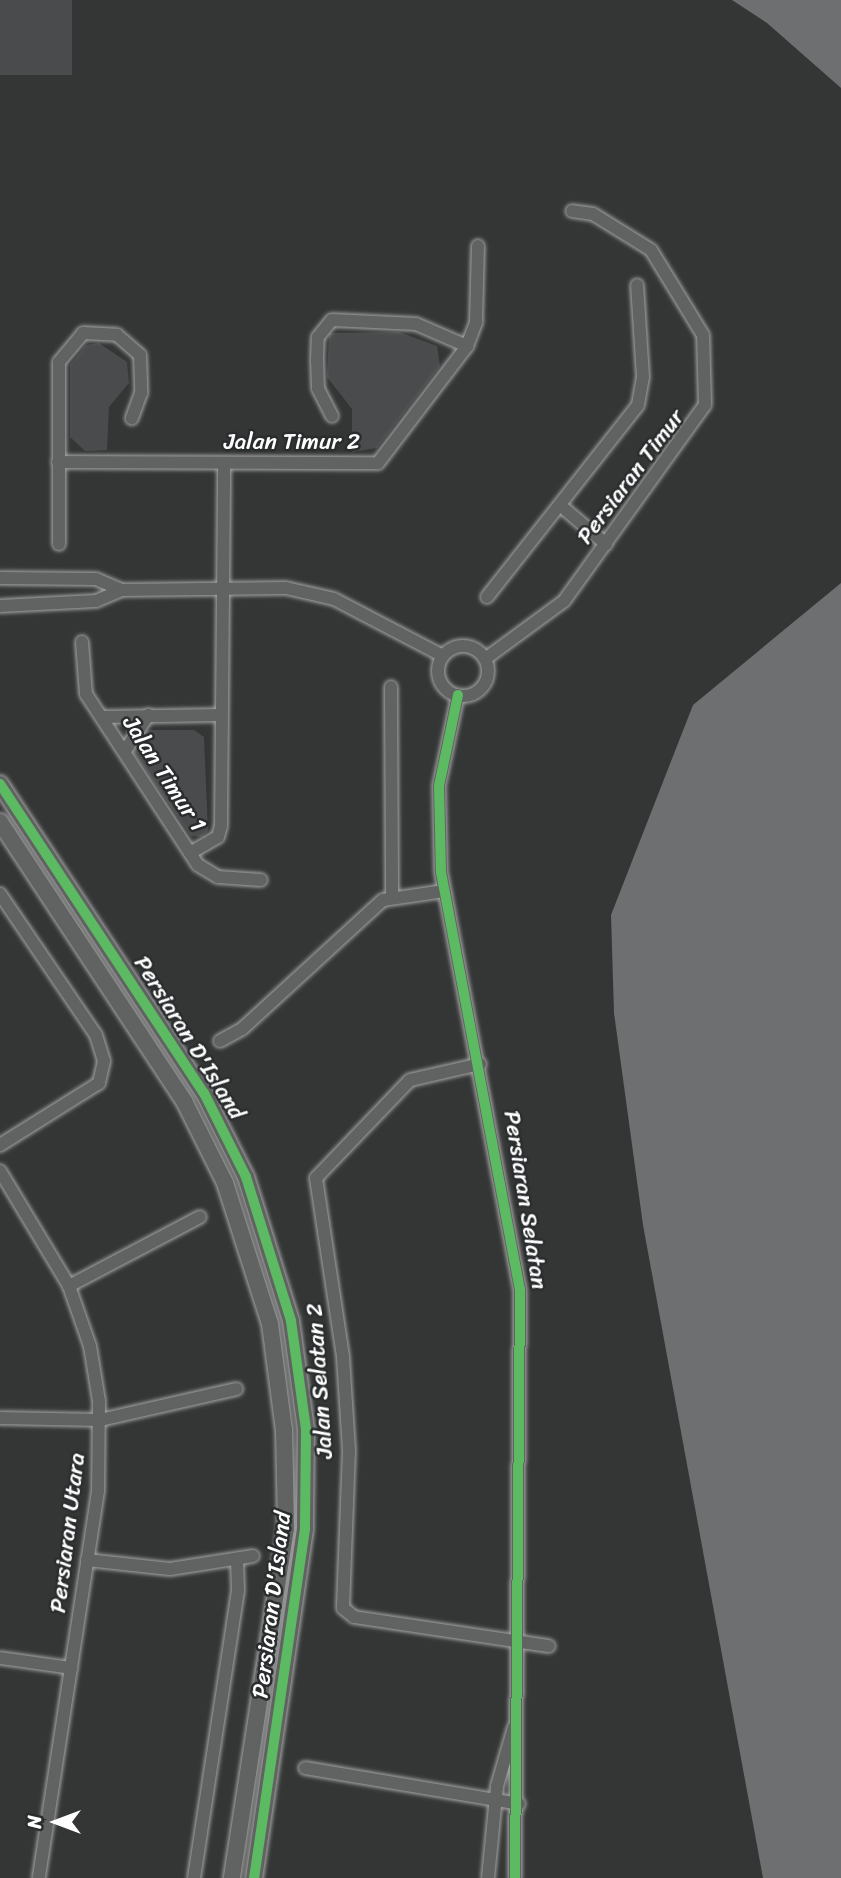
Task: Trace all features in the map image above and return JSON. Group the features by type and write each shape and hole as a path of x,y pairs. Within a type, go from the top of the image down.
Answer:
{"street":[{"name":"Persiaran Timur","path":"485,659 564,601 703,416 706,344 651,250 593,215 572,211"},
{"name":"Jalan Timur 2","path":"58,462 378,463 467,346 476,322 478,246"},
{"path":"488,597 638,405 643,377 637,285"},
{"name":"Jalan Timur 2","path":"332,416 318,387 317,360 318,337 332,320 416,324 467,346"},
{"path":"59,544 59,362 83,333 117,335 139,355 141,393 132,418"},
{"name":"Jalan Timur 1","path":"190,853 218,837 221,826 224,463"},
{"path":"561,506 606,544"},
{"path":"0,578 96,579 122,590"},
{"path":"0,606 96,601 122,590 221,587 312,590 443,656"},
{"name":"Jalan Timur 1","path":"82,642 82,683 190,853 205,872 261,880"},
{"path":"465,646 485,659 485,682 458,695 440,680 443,656 465,646"},
{"path":"391,687 392,898"},
{"name":"Persiaran Selatan","path":"458,695 439,786 444,891 480,1064 520,1290 520,1642 516,1719"},
{"path":"125,751 148,715"},
{"name":"Jalan Timur 1","path":"102,717 220,715"},
{"name":"Persiaran D'Island","path":"0,784 204,1093 246,1177 291,1321 306,1429 305,1529 254,1878"},
{"name":"Persiaran D'Island","path":"0,822 184,1101 225,1183 270,1324 284,1430 286,1528 232,1878"},
{"path":"220,1041 392,898 444,891"},
{"path":"0,894 96,1035 104,1061 99,1083 0,1145"},
{"name":"Jalan Selatan 2","path":"480,1064 410,1080 320,1168 313,1189 343,1357 349,1451 343,1608 354,1617 520,1642"},
{"name":"Persiaran Utara","path":"0,1171 69,1286 90,1346 100,1420 87,1560 38,1878"},
{"path":"69,1286 200,1217"},
{"path":"0,1418 100,1420 237,1389"},
{"path":"87,1560 170,1569 253,1556"},
{"path":"194,1878 238,1590 237,1559"},
{"path":"520,1642 550,1646"},
{"path":"0,1658 71,1668"},
{"path":"488,1878 495,1801 516,1719"},
{"path":"515,1878 519,1804 516,1719"},
{"path":"305,1768 519,1804"}],"shaded area":[{"path":"0,0 72,0 72,75 0,75"},
{"path":"732,0 841,0 841,88 767,23"},
{"path":"399,332 437,346 440,366 377,448 352,452 352,409 327,377 329,333"},
{"path":"99,343 127,362 129,383 109,407 107,450 85,451 70,437 70,365 86,345"},
{"path":"841,583 841,1878 763,1878 643,1225 614,1013 611,915 693,705"},
{"path":"146,730 194,730 204,737 208,831 201,837 191,836 133,752"}],"cycle path":[{"path":"458,695 439,786 441,872 520,1290 515,1878"},
{"path":"0,784 204,1093 246,1177 291,1321 306,1429 305,1529 254,1878"}]}
